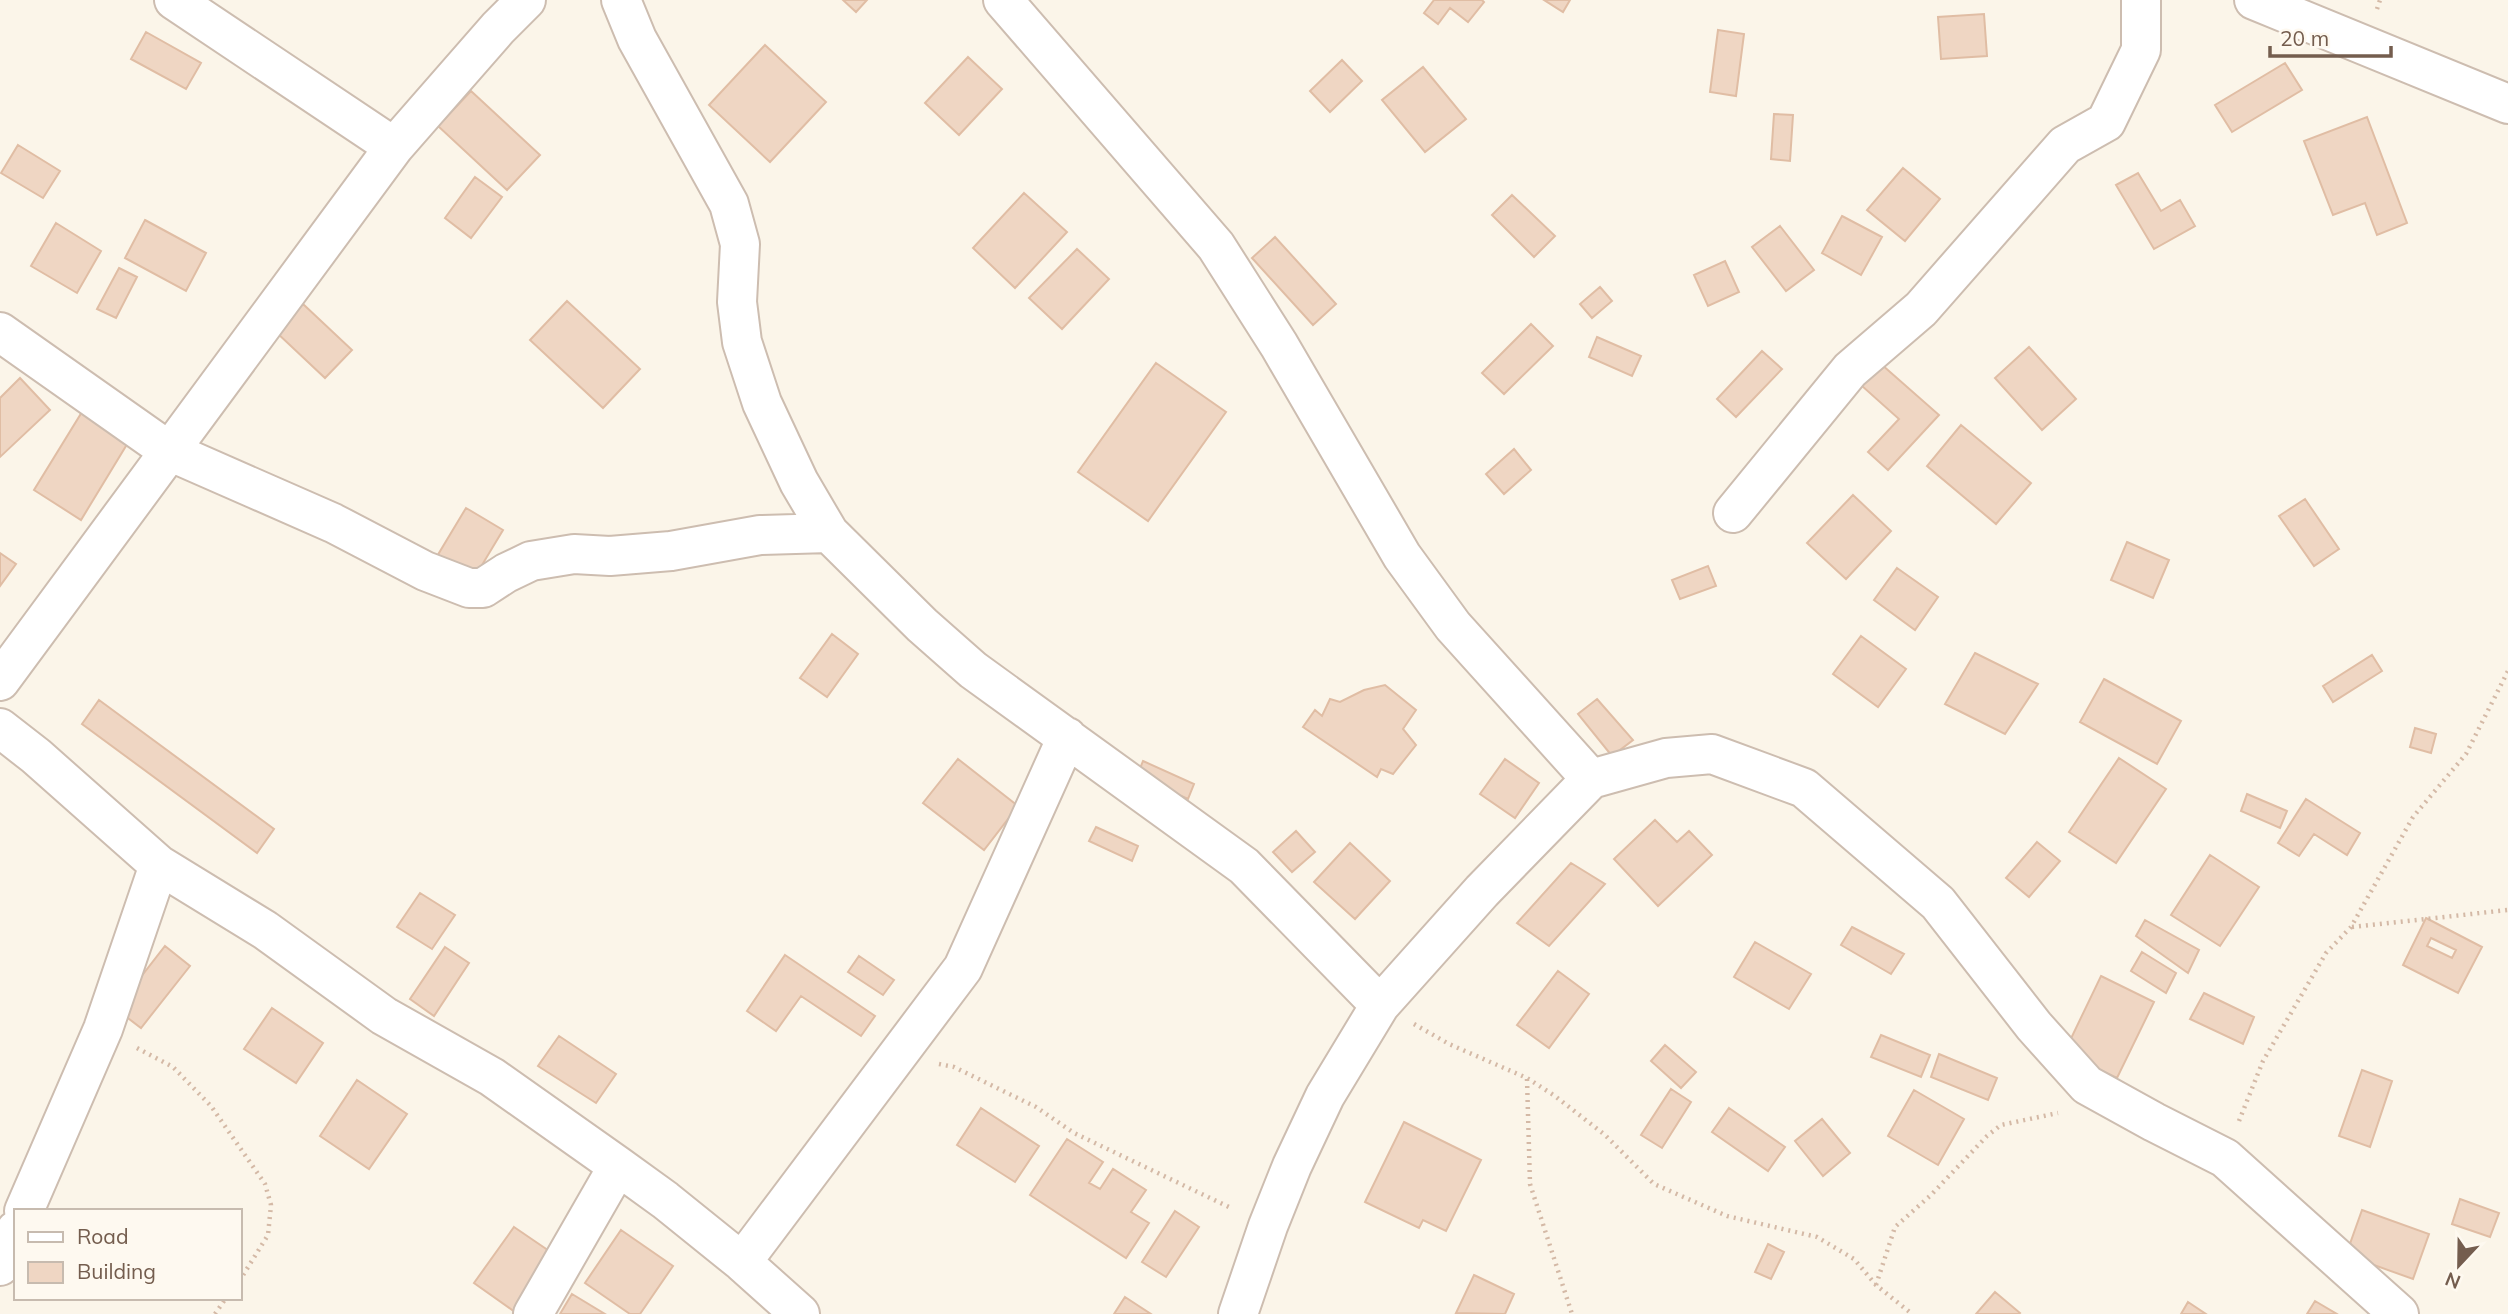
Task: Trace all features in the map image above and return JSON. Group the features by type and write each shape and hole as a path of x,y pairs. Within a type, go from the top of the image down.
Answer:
{"street":[{"path":"174,0 394,147"},
{"path":"0,681 394,147 498,28 526,0"},
{"path":"621,0 637,39 729,204 740,244 737,302 742,342 762,403 799,482 829,533 922,625 973,670 1244,866 1380,1005"},
{"path":"1003,0 1216,246 1279,345 1402,556 1453,626 1591,779"},
{"path":"1732,513 1850,370 1921,309 2065,145 2106,122 2141,50 2141,0"},
{"path":"2254,0 2508,104"},
{"path":"0,332 169,451 333,523 425,571 469,588 483,588 531,561 574,554 611,556 671,551 760,535 829,533"},
{"path":"0,728 36,756 159,865 265,930 384,1016 492,1077 665,1200 742,1262 800,1314"},
{"path":"742,1262 963,968 1067,737"},
{"path":"1238,1314 1292,1166 1325,1096 1380,1005 1482,891 1591,779 1666,758 1712,754 1804,788 1938,904 2034,1026 2087,1085 2225,1158 2399,1314"},
{"path":"25,1209 103,1030 159,865"},
{"path":"533,1314 618,1166"},
{"path":"0,1266 14,1234"}],"path":[{"path":"2225,1158 2263,1061 2326,953 2351,927 2413,817 2466,754 2508,671"},
{"path":"2351,927 2508,910"},
{"path":"1380,1005 1449,1044 1527,1078 1605,1135 1654,1184 1727,1216 1817,1237 1854,1259 1876,1285 1912,1314"},
{"path":"103,1030 173,1067 211,1106 265,1184 271,1205 268,1235 242,1277"},
{"path":"897,1056 954,1067 1036,1107 1074,1133 1268,1226"},
{"path":"1527,1078 1530,1184 1572,1314"},
{"path":"1876,1285 1895,1227 1931,1195 1987,1136 2001,1125 2070,1111 2087,1085"}],"building":[{"path":"843,0 867,0 856,12"},
{"path":"1434,0 1484,2 1468,22 1450,8 1438,24 1424,13"},
{"path":"1544,0 1570,0 1563,12"},
{"path":"1984,14 1987,56 1941,59 1938,17"},
{"path":"1718,30 1744,34 1736,96 1710,92"},
{"path":"146,32 201,63 186,89 131,59"},
{"path":"765,45 826,102 770,162 709,105"},
{"path":"968,57 1002,89 959,135 925,103"},
{"path":"1342,60 1362,81 1330,112 1310,91"},
{"path":"2285,63 2302,90 2232,132 2215,105"},
{"path":"1423,67 1466,119 1425,152 1382,100"},
{"path":"471,91 540,155 507,190 438,126"},
{"path":"1774,114 1793,115 1790,161 1771,159"},
{"path":"2367,117 2407,223 2377,235 2365,203 2333,215 2304,141"},
{"path":"18,145 60,171 43,198 1,173"},
{"path":"1903,168 1940,199 1905,241 1867,210"},
{"path":"2138,173 2161,211 2180,200 2195,226 2154,249 2116,185"},
{"path":"475,177 502,197 471,238 445,218"},
{"path":"1024,193 1067,232 1015,288 973,248"},
{"path":"1512,195 1555,236 1534,257 1492,215"},
{"path":"1842,216 1882,237 1861,275 1822,253"},
{"path":"145,220 206,253 186,291 125,258"},
{"path":"56,223 101,251 77,293 31,266"},
{"path":"1780,226 1814,270 1786,291 1752,247"},
{"path":"1275,237 1336,304 1313,325 1252,258"},
{"path":"1077,249 1109,279 1062,329 1029,298"},
{"path":"1725,261 1739,292 1708,306 1694,275"},
{"path":"119,268 137,277 116,318 97,309"},
{"path":"1600,287 1612,301 1592,318 1580,304"},
{"path":"567,301 640,369 603,408 530,340"},
{"path":"303,304 352,350 325,378 276,332"},
{"path":"1531,324 1553,346 1504,394 1482,373"},
{"path":"1597,337 1641,356 1632,376 1589,357"},
{"path":"2029,347 2076,399 2042,430 1995,378"},
{"path":"1762,351 1782,369 1736,417 1717,399"},
{"path":"1156,363 1226,412 1148,521 1078,472"},
{"path":"1881,364 1939,415 1888,470 1868,452 1899,419 1862,386"},
{"path":"20,378 50,410 0,457 0,398"},
{"path":"82,412 129,441 81,520 34,490"},
{"path":"1961,425 2031,483 1996,524 1927,466"},
{"path":"1514,449 1531,470 1504,494 1486,474"},
{"path":"1853,495 1891,531 1846,579 1807,543"},
{"path":"2305,499 2339,549 2314,566 2279,516"},
{"path":"466,508 503,530 473,580 436,558"},
{"path":"2127,542 2169,560 2153,598 2111,580"},
{"path":"0,553 16,564 0,586"},
{"path":"1708,566 1716,586 1680,599 1672,580"},
{"path":"1897,568 1938,597 1915,630 1874,600"},
{"path":"832,634 858,654 827,697 800,678"},
{"path":"1861,636 1906,669 1878,707 1833,674"},
{"path":"1975,653 2038,684 2005,734 1945,704"},
{"path":"2372,655 2382,671 2333,702 2323,686"},
{"path":"2104,679 2181,721 2157,764 2080,722"},
{"path":"1385,685 1416,710 1403,729 1416,745 1393,774 1381,769 1377,777 1303,727 1315,710 1322,716 1330,699 1340,702 1364,690"},
{"path":"1597,699 1633,740 1612,756 1578,714"},
{"path":"99,700 274,829 257,853 82,724"},
{"path":"2415,728 2436,734 2431,753 2410,747"},
{"path":"2119,758 2166,789 2116,863 2069,832"},
{"path":"958,759 1018,806 984,850 923,803"},
{"path":"1505,759 1539,783 1515,818 1480,794"},
{"path":"1143,761 1194,784 1188,799 1137,776"},
{"path":"2247,794 2287,811 2280,828 2241,811"},
{"path":"2306,799 2360,833 2347,855 2314,834 2299,856 2278,843"},
{"path":"1655,820 1677,842 1689,831 1712,855 1658,906 1614,859"},
{"path":"1096,827 1138,846 1132,861 1089,841"},
{"path":"1296,831 1315,852 1292,872 1273,852"},
{"path":"2037,842 2060,861 2029,897 2006,878"},
{"path":"1350,843 1390,881 1355,919 1314,882"},
{"path":"2210,855 2259,887 2220,946 2171,915"},
{"path":"1571,863 1605,884 1549,946 1517,923"},
{"path":"420,893 455,915 432,949 397,927"},
{"path":"2426,918 2482,947 2458,993 2403,965","holes":["2431,938 2456,950 2452,958 2427,946"]},
{"path":"2145,920 2199,950 2188,973 2136,936"},
{"path":"1852,927 1904,954 1891,974 1841,945"},
{"path":"1755,942 1811,974 1789,1009 1734,977"},
{"path":"165,946 190,966 141,1028 116,1009"},
{"path":"445,947 469,963 434,1016 410,999"},
{"path":"2142,952 2176,973 2166,993 2131,971"},
{"path":"785,955 875,1016 861,1036 801,996 776,1031 747,1011"},
{"path":"859,956 894,980 883,995 848,972"},
{"path":"1558,971 1589,994 1549,1048 1517,1025"},
{"path":"2101,976 2154,1002 2117,1078 2064,1053"},
{"path":"2204,993 2254,1017 2243,1044 2190,1019"},
{"path":"272,1008 323,1043 296,1083 244,1049"},
{"path":"1881,1035 1930,1055 1921,1077 1871,1057"},
{"path":"559,1036 616,1074 596,1103 538,1066"},
{"path":"1665,1045 1696,1072 1681,1088 1651,1061"},
{"path":"1939,1054 1997,1078 1988,1100 1931,1077"},
{"path":"2362,1070 2392,1081 2370,1147 2339,1136"},
{"path":"357,1080 407,1114 369,1169 320,1136"},
{"path":"1671,1089 1691,1102 1662,1148 1641,1135"},
{"path":"1914,1090 1964,1119 1938,1165 1888,1136"},
{"path":"981,1108 1039,1146 1015,1182 957,1145"},
{"path":"1729,1108 1785,1147 1768,1171 1712,1132"},
{"path":"1822,1119 1850,1153 1823,1176 1795,1141"},
{"path":"1404,1122 1481,1160 1446,1231 1423,1220 1419,1228 1365,1202"},
{"path":"1067,1139 1103,1162 1089,1183 1100,1189 1113,1169 1146,1190 1131,1212 1149,1223 1126,1258 1030,1195"},
{"path":"2460,1199 2499,1213 2490,1237 2452,1224"},
{"path":"2362,1210 2429,1234 2413,1279 2346,1255"},
{"path":"1175,1211 1199,1227 1166,1277 1142,1262"},
{"path":"514,1227 555,1255 515,1312 474,1283"},
{"path":"621,1230 673,1266 640,1314 630,1314 585,1283"},
{"path":"1768,1244 1784,1252 1771,1279 1755,1272"},
{"path":"1474,1275 1514,1294 1505,1314 1456,1313"},
{"path":"1995,1292 2020,1313 1976,1314"},
{"path":"572,1294 605,1314 560,1314"},
{"path":"1125,1297 1151,1314 1114,1314"},
{"path":"2315,1301 2337,1314 2307,1314"},
{"path":"2188,1302 2206,1314 2181,1314"}]}
